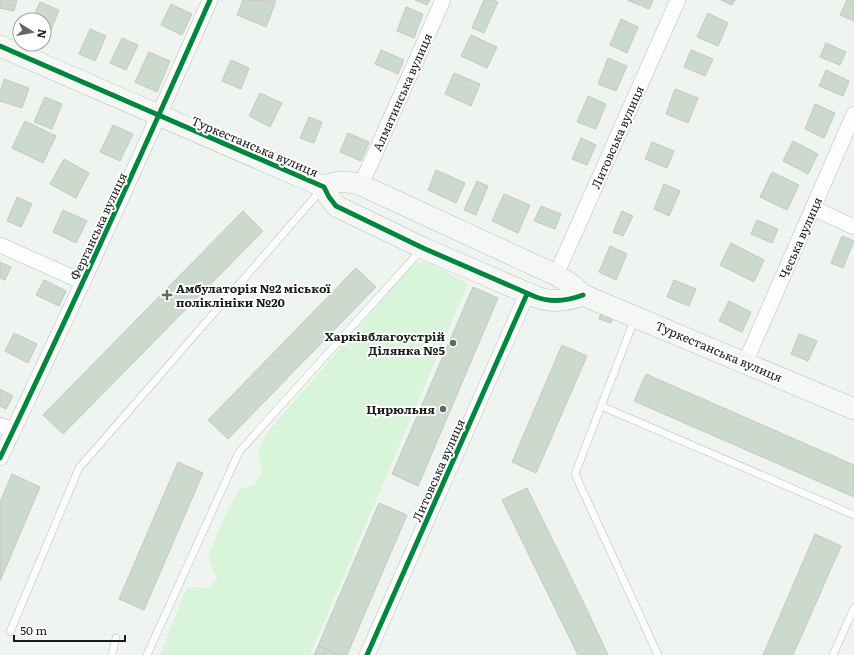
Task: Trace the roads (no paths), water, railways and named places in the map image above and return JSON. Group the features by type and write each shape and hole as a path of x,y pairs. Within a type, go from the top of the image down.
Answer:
{"street":[{"name":"Ферганська вулиця","path":"0,458 7,428 84,282 210,0"},
{"name":"Алматинська вулиця","path":"361,185 443,0"},
{"name":"Литовська вулиця","path":"556,275 678,0"},
{"name":"Туркестанська вулиця","path":"0,46 324,187 336,206 423,248 528,294 544,300 555,301 566,300 583,295"},
{"name":"Чеська вулиця","path":"746,363 854,114"},
{"name":"Туркестанська вулиця","path":"324,187 339,181 348,181 361,185 556,275 571,284 583,295 854,409"},
{"path":"813,208 854,227"},
{"path":"0,245 84,282"},
{"name":"Литовська вулиця","path":"367,655 528,294"}],"lane":[{"path":"10,632 79,468 324,187"},
{"path":"147,655 239,452 423,248"},
{"path":"636,316 575,474 658,655"},
{"path":"601,406 854,515"},
{"path":"833,655 854,608"},
{"path":"112,655 116,638"}],"place":[{"name":"Амбулаторія №2 міської поліклініки №20","path":"167,295"},
{"name":"Харківблагоустрій Ділянка №5","path":"453,343"},
{"name":"Цирюльня","path":"443,409"}]}
